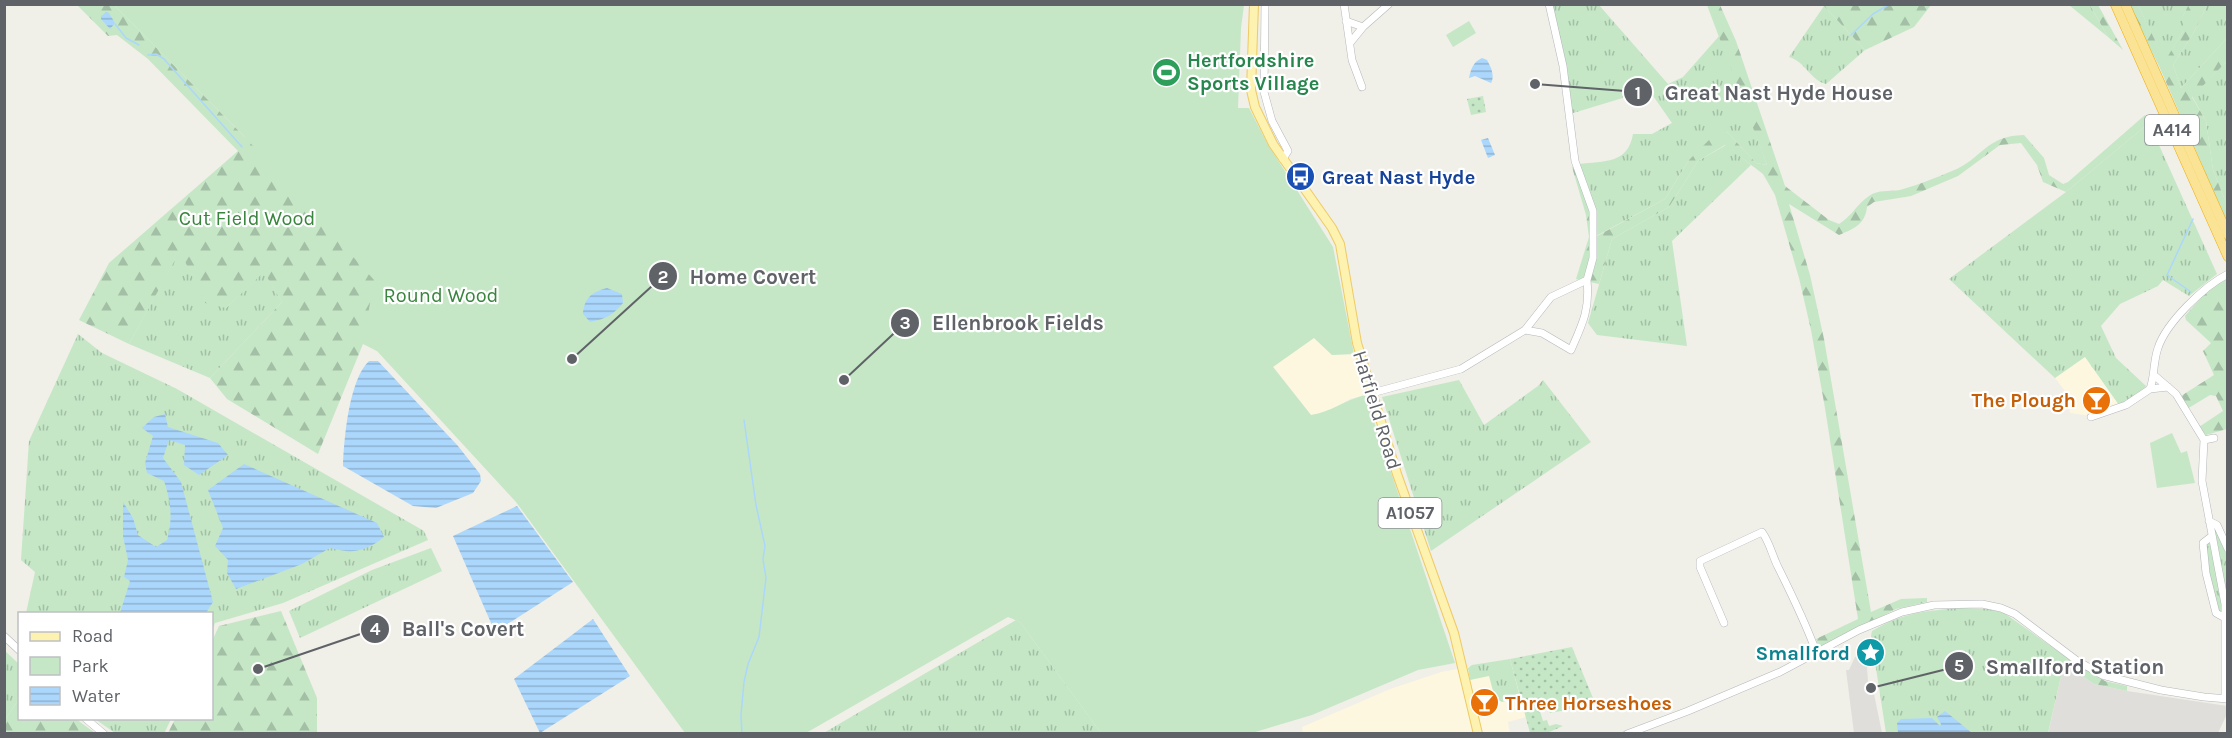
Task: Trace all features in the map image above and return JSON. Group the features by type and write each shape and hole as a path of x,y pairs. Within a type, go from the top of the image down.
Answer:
{"highway":[{"name":"A414","path":"2115,4 2228,257"},
{"name":"A414","path":"2125,4 2228,235"}],"main road":[{"name":"A1057","path":"1254,4 1251,90 1261,119 1283,159"},
{"name":"Hatfield Road","path":"1283,159 1332,228 1340,244 1357,343 1400,485 1454,633 1478,734"}],"street":[{"path":"1265,4 1264,92 1272,121 1288,151 1283,159"},
{"path":"1344,4 1352,60 1362,87"},
{"path":"1350,43 1389,4"},
{"path":"1525,330 1542,333 1571,350 1583,323 1589,299 1587,280 1593,258 1593,211 1575,161 1563,66 1549,4"},
{"path":"1346,21 1364,27"},
{"path":"2150,389 2155,376 2154,362 2161,340 2199,292 2228,274"},
{"path":"1372,393 1461,369 1525,330 1551,297 1587,280"},
{"path":"1627,734 1688,711 1792,666 1862,629 1923,606 1992,605 2015,615 2076,660 2102,675 2162,690 2226,698 2226,604 2202,481 2204,440 2176,394 2155,376"},
{"path":"2091,417 2126,405 2150,389 2168,387"},
{"path":"2204,440 2214,438"},
{"path":"2209,521 2217,525 2228,549"},
{"path":"1724,623 1700,567 1700,561 1762,532 1793,594 1817,654"},
{"path":"2212,536 2204,543 2203,557 2217,613 2220,617 2225,618"},
{"path":"4,636 18,649"},
{"path":"88,720 104,734"}],"shaded area":[{"path":"1314,338 1332,355 1354,354 1365,395 1350,399 1325,413 1311,415 1273,366"},
{"path":"2085,356 2119,405 2092,416 2070,413 2065,391 2055,378"},
{"path":"1866,655 1869,694 1874,694 1882,733 1854,733 1846,670 1849,670 1855,657"},
{"path":"1510,659 1526,717 1508,722 1510,734 1303,734 1302,727 1390,689 1441,672"},
{"path":"2064,663 2094,684 2227,706 2227,714 2218,733 2048,734"}],"green space":[{"path":"1826,4 1931,5 1914,27 1865,50 1824,6"},
{"path":"2189,4 2207,5 2194,32 2173,65 2181,88 2227,38 2227,61 2192,97 2206,121 2213,170 2227,205 2227,222 2159,66 2128,5 2138,5 2165,61 2183,31 2183,16"},
{"name":"Cut Field Wood","path":"77,5 114,5 245,137 512,169 377,351 363,344 318,454 227,399 210,378 282,302 264,272 226,308 205,303 180,251 129,344 79,320 109,263 238,151 148,59 117,35 108,36"},
{"name":"Round Wood","path":"114,5 1244,5 1238,108 1249,108 1267,143 1333,247 1354,354 1332,355 1314,338 1273,367 1311,415 1365,395 1455,663 1418,670 1312,715 1252,733 1101,733 1020,622 1008,617 806,733 685,733 516,502 377,351 363,343 374,280 245,137"},
{"path":"1551,5 1599,5 1668,84 1683,77 1720,35 1767,165 1756,163 1727,132 1689,160 1665,199 1596,236 1579,164 1614,159 1626,151 1633,134 1652,134 1672,123 1649,90 1570,114 1566,66"},
{"path":"1707,5 1720,5 1736,41 1785,186 1829,220 1839,224 1873,194 1900,190 1946,174 1962,166 2000,139 2011,136 2024,135 2044,158 2049,175 2063,184 2145,115 2149,123 2066,192 2043,182 2037,165 2021,143 2000,145 1958,176 1911,196 1874,202 1867,207 1864,218 1858,226 1839,235 1789,204 1810,275 1824,339 1871,612 1901,599 1927,598 1927,602 1896,609 1819,648 1816,639 1858,619 1811,330 1799,278 1775,195 1763,174 1725,145 1698,161 1669,207 1612,239 1599,284 1576,279 1589,237 1586,215 1572,167 1579,164 1597,236 1665,199 1689,160 1715,134 1727,132 1756,163 1767,165"},
{"path":"2069,5 2090,5 2108,37"},
{"path":"2090,5 2098,5 2123,50 2108,37"},
{"path":"2138,5 2189,5 2183,16 2183,31 2165,62"},
{"path":"2207,5 2227,5 2227,38 2181,88 2173,65 2194,32"},
{"path":"1824,6 1865,50 1826,84 1816,79 1795,59 1789,57"},
{"path":"1469,21 1476,33 1453,47 1446,35"},
{"path":"2227,61 2227,205 2213,170 2206,121 2192,96"},
{"path":"1483,96 1486,112 1471,115 1467,99"},
{"path":"2149,123 2217,274 2189,296 2163,280 2158,286 2120,304 2101,326 2116,358 2146,386 2142,393 2119,405 2085,357 2055,378 1949,279 2066,192"},
{"path":"1726,145 1751,165 1672,241 1687,346 1597,335 1588,323 1612,239 1669,207 1698,161"},
{"path":"180,250 226,308 264,271 282,302 210,378 129,344"},
{"path":"2226,278 2227,429 2206,435 2199,427 2223,411 2216,396 2210,395 2187,409 2181,396 2214,375 2203,351 2211,343 2186,320 2185,316 2204,294"},
{"path":"78,334 102,353 177,389 424,531 428,540 283,603 215,623 213,628 213,612 26,612 35,572 21,560 29,441"},
{"path":"1459,380 1484,425 1543,380 1591,442 1431,551 1382,397"},
{"path":"2172,433 2181,453 2187,451 2195,483 2157,488 2150,443"},
{"path":"2215,528 2227,556 2227,598 2214,530"},
{"path":"2206,542 2211,545 2223,608 2223,614 2220,616 2209,579"},
{"path":"431,548 442,571 300,638 289,611 372,570"},
{"path":"1961,608 1989,609 2004,613 2068,658 2064,663 2048,733 1886,733 1872,631 1905,616"},
{"path":"281,611 317,698 317,733 168,733 174,720 213,720 213,639 219,626"},
{"path":"1016,620 1020,622 1101,733 822,734"},
{"path":"1572,647 1595,703 1583,711 1577,708 1550,713 1547,706 1539,708 1543,721 1547,720 1549,726 1556,724 1563,726 1547,733 1530,733 1510,659"},
{"path":"4,650 18,663 18,700 5,720"},
{"path":"2068,658 2105,681 2127,686 2127,691 2094,684 2064,663"},
{"path":"1510,659 1520,697 1502,702 1498,700 1493,691 1489,676 1470,680 1468,668 1472,665"},
{"path":"18,700 18,720 77,720 95,733 5,733 5,720"},
{"path":"96,720 171,720 164,734 115,733"}],"water":[{"path":"106,12 115,23 110,29 101,19"},
{"path":"1482,58 1487,60 1491,69 1493,77 1491,83 1475,76 1469,78 1473,66"},
{"path":"1488,138 1495,155 1488,158 1481,140"},
{"path":"607,288 622,294 623,303 609,316 590,322 583,314 587,300 593,294"},
{"path":"369,361 378,361 458,446 480,474 481,481 473,493 436,508 413,506 343,466 346,425 352,395 362,370"},
{"path":"165,414 168,427 218,443 228,455 199,475 184,465 185,445 169,440 163,458 181,482 213,602 207,612 120,612 130,581 124,577 128,560 123,536 123,502 133,518 138,535 156,547 167,540 169,532 170,510 164,481 147,473 145,463 153,436 142,428 154,417"},
{"path":"244,464 377,523 384,537 365,549 345,551 330,548 302,564 236,589 227,573 228,560 215,546 223,528 208,490"},
{"path":"517,506 573,582 495,632 453,536"},
{"path":"593,619 630,676 540,733 514,679"},
{"path":"1945,711 1972,733 1898,733 1897,723 1901,719 1932,718 1940,726 1937,717"}],"waterway":[{"path":"1851,35 1873,14 1890,4"},
{"path":"115,24 126,38 139,45"},
{"path":"148,55 156,54 164,59 242,147"},
{"path":"2191,292 2167,275 2193,219"},
{"path":"742,734 744,682 748,664 759,637 766,578 763,559 765,546 756,505 744,420"}],"place":[{"name":"Hertfordshire Sports Village","path":"1166,72"},
{"name":"Great Nast Hyde House","path":"1535,84"},
{"name":"Great Nast Hyde","path":"1301,177"},
{"name":"Home Covert","path":"572,359"},
{"name":"Ellenbrook Fields","path":"844,380"},
{"name":"The Plough","path":"2097,400"},
{"name":"Smallford","path":"1871,653"},
{"name":"Ball's Covert","path":"258,669"},
{"name":"Smallford Station","path":"1871,688"},
{"name":"Three Horseshoes","path":"1484,703"}]}
